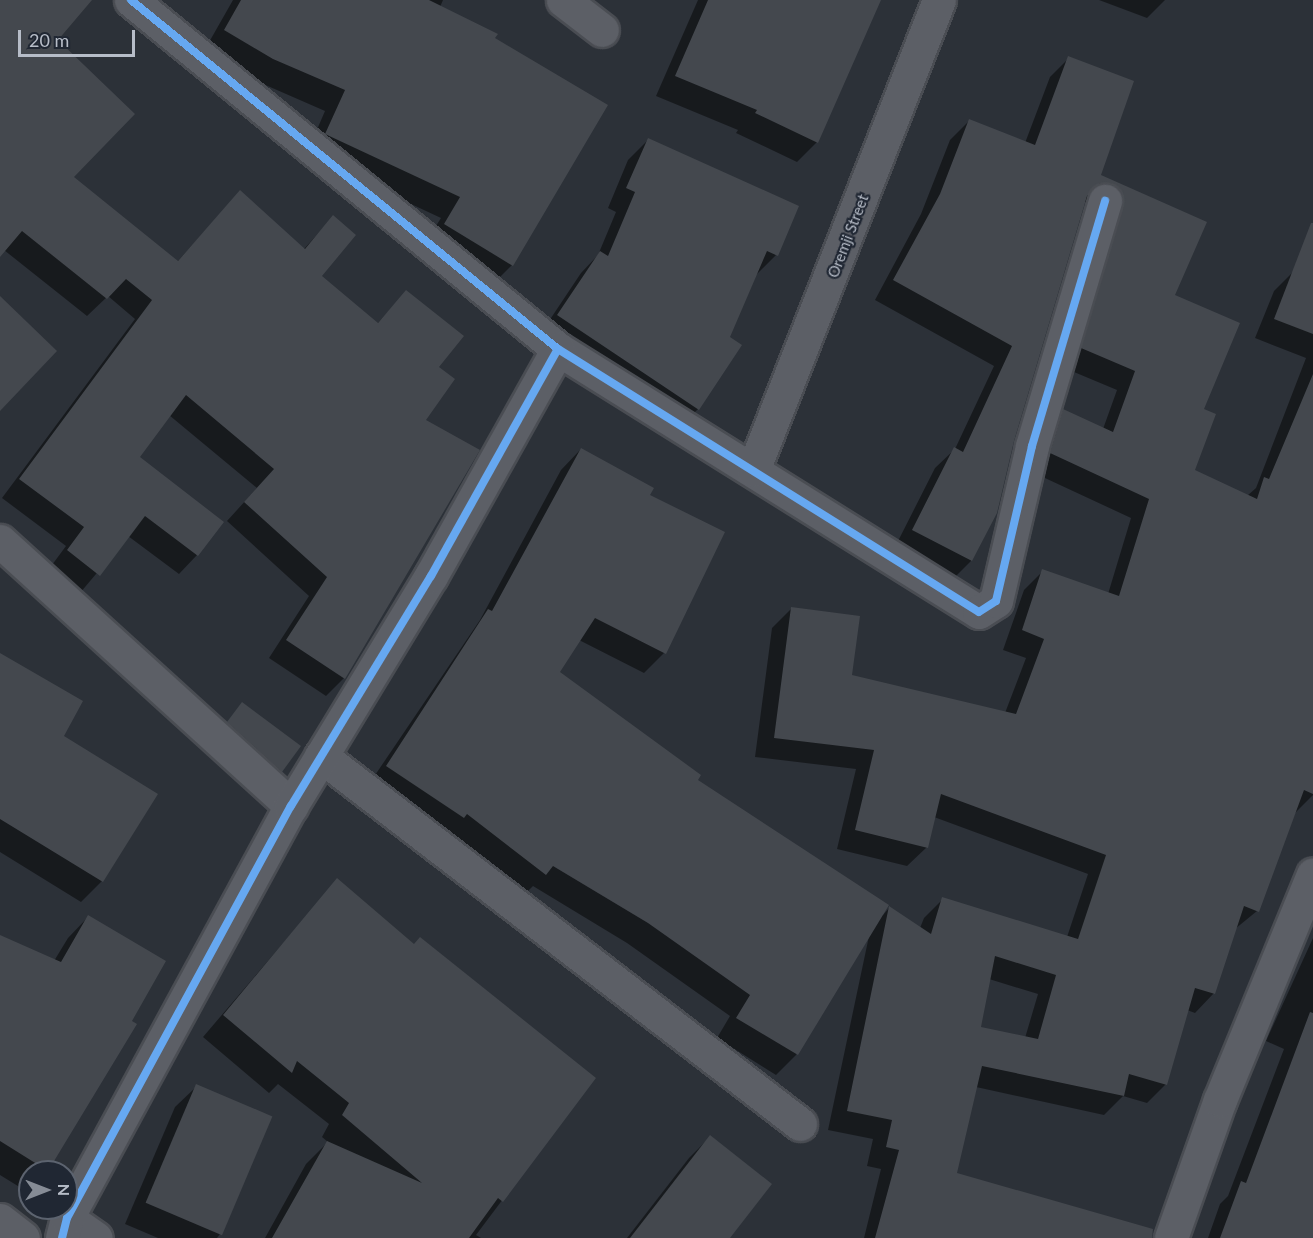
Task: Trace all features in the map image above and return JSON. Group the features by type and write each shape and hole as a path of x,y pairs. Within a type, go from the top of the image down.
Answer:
{"street":[{"path":"131,0 558,349 979,612 996,600 1032,446 1105,201"},
{"path":"563,0 602,30"},
{"name":"Oremji Street","path":"753,470 939,0"},
{"path":"96,1238 65,1228 291,806 430,576 558,349"},
{"path":"0,541 291,806"},
{"path":"321,756 800,1125"},
{"path":"1171,1238 1220,1100 1313,874"},
{"path":"0,1220 23,1238"}],"building":[{"path":"0,0 92,0 58,40 135,114 74,177 178,261 240,190 305,249 333,215 356,235 322,276 378,323 406,290 464,336 439,367 455,379 426,420 480,450 345,679 286,640 327,577 244,502 274,469 186,395 140,457 224,522 198,556 145,516 100,576 67,550 84,527 19,479 152,300 126,279 107,299 22,231 0,257"},
{"path":"241,0 429,0 498,34 495,38 608,105 513,266 444,224 460,197 325,134 345,90 273,59 224,30"},
{"path":"708,0 881,0 818,143 755,113 757,110 675,76"},
{"path":"1068,56 1134,81 1101,175 1207,222 1175,295 1240,323 1204,409 1216,414 1195,470 1257,499 1264,477 1269,479 1313,374 1313,794 1304,790 1259,912 1244,906 1215,994 1195,988 1167,1085 1129,1074 1124,1096 982,1066 957,1173 1153,1229 1152,1238 875,1238 899,1150 886,1147 892,1120 847,1111 889,906 931,934 942,897 1078,939 1106,855 941,794 928,848 855,830 874,750 774,738 791,607 860,616 852,675 1016,714 1044,639 1022,630 1042,569 1119,596 1149,499 1050,453 1063,409 1113,432 1135,371 1081,348 1123,206 1123,196 1111,183 1100,183 1087,196 1014,441 997,513 972,561 912,530 954,447 963,452 1012,346 893,280 940,194 969,119 1035,145","holes":["995,956 1056,975 1038,1039 981,1027"]},
{"path":"648,138 799,206 778,256 767,251 730,337 742,345 699,410 557,315 600,251 608,256 635,192 626,188"},
{"path":"1311,223 1313,223 1313,334 1274,319"},
{"path":"0,296 57,351 0,411"},
{"path":"581,448 654,488 650,495 725,532 666,654 595,618 560,672 701,775 698,780 889,905 798,1055 736,1018 750,995 648,923 553,866 546,875 467,814 464,818 386,766 488,609 492,611"},
{"path":"0,653 83,701 64,736 158,794 103,882 0,819"},
{"path":"242,702 301,746 282,772 227,722"},
{"path":"337,878 414,944 420,937 596,1078 503,1202 498,1198 469,1238 272,1238 327,1141 422,1183 342,1115 349,1103 297,1061 292,1073 223,1015"},
{"path":"88,915 166,961 132,1021 137,1024 55,1160 30,1160 0,1141 0,935 61,962"},
{"path":"1310,1012 1313,1013 1313,1238 1220,1238 1241,1181 1246,1183"},
{"path":"196,1084 272,1116 222,1235 146,1203"},
{"path":"710,1135 772,1184 730,1238 630,1238"}],"cycle path":[{"path":"131,0 558,349 979,612 996,601 1032,446 1105,201"},
{"path":"62,1238 67,1218 291,806 431,576 558,349"}]}
